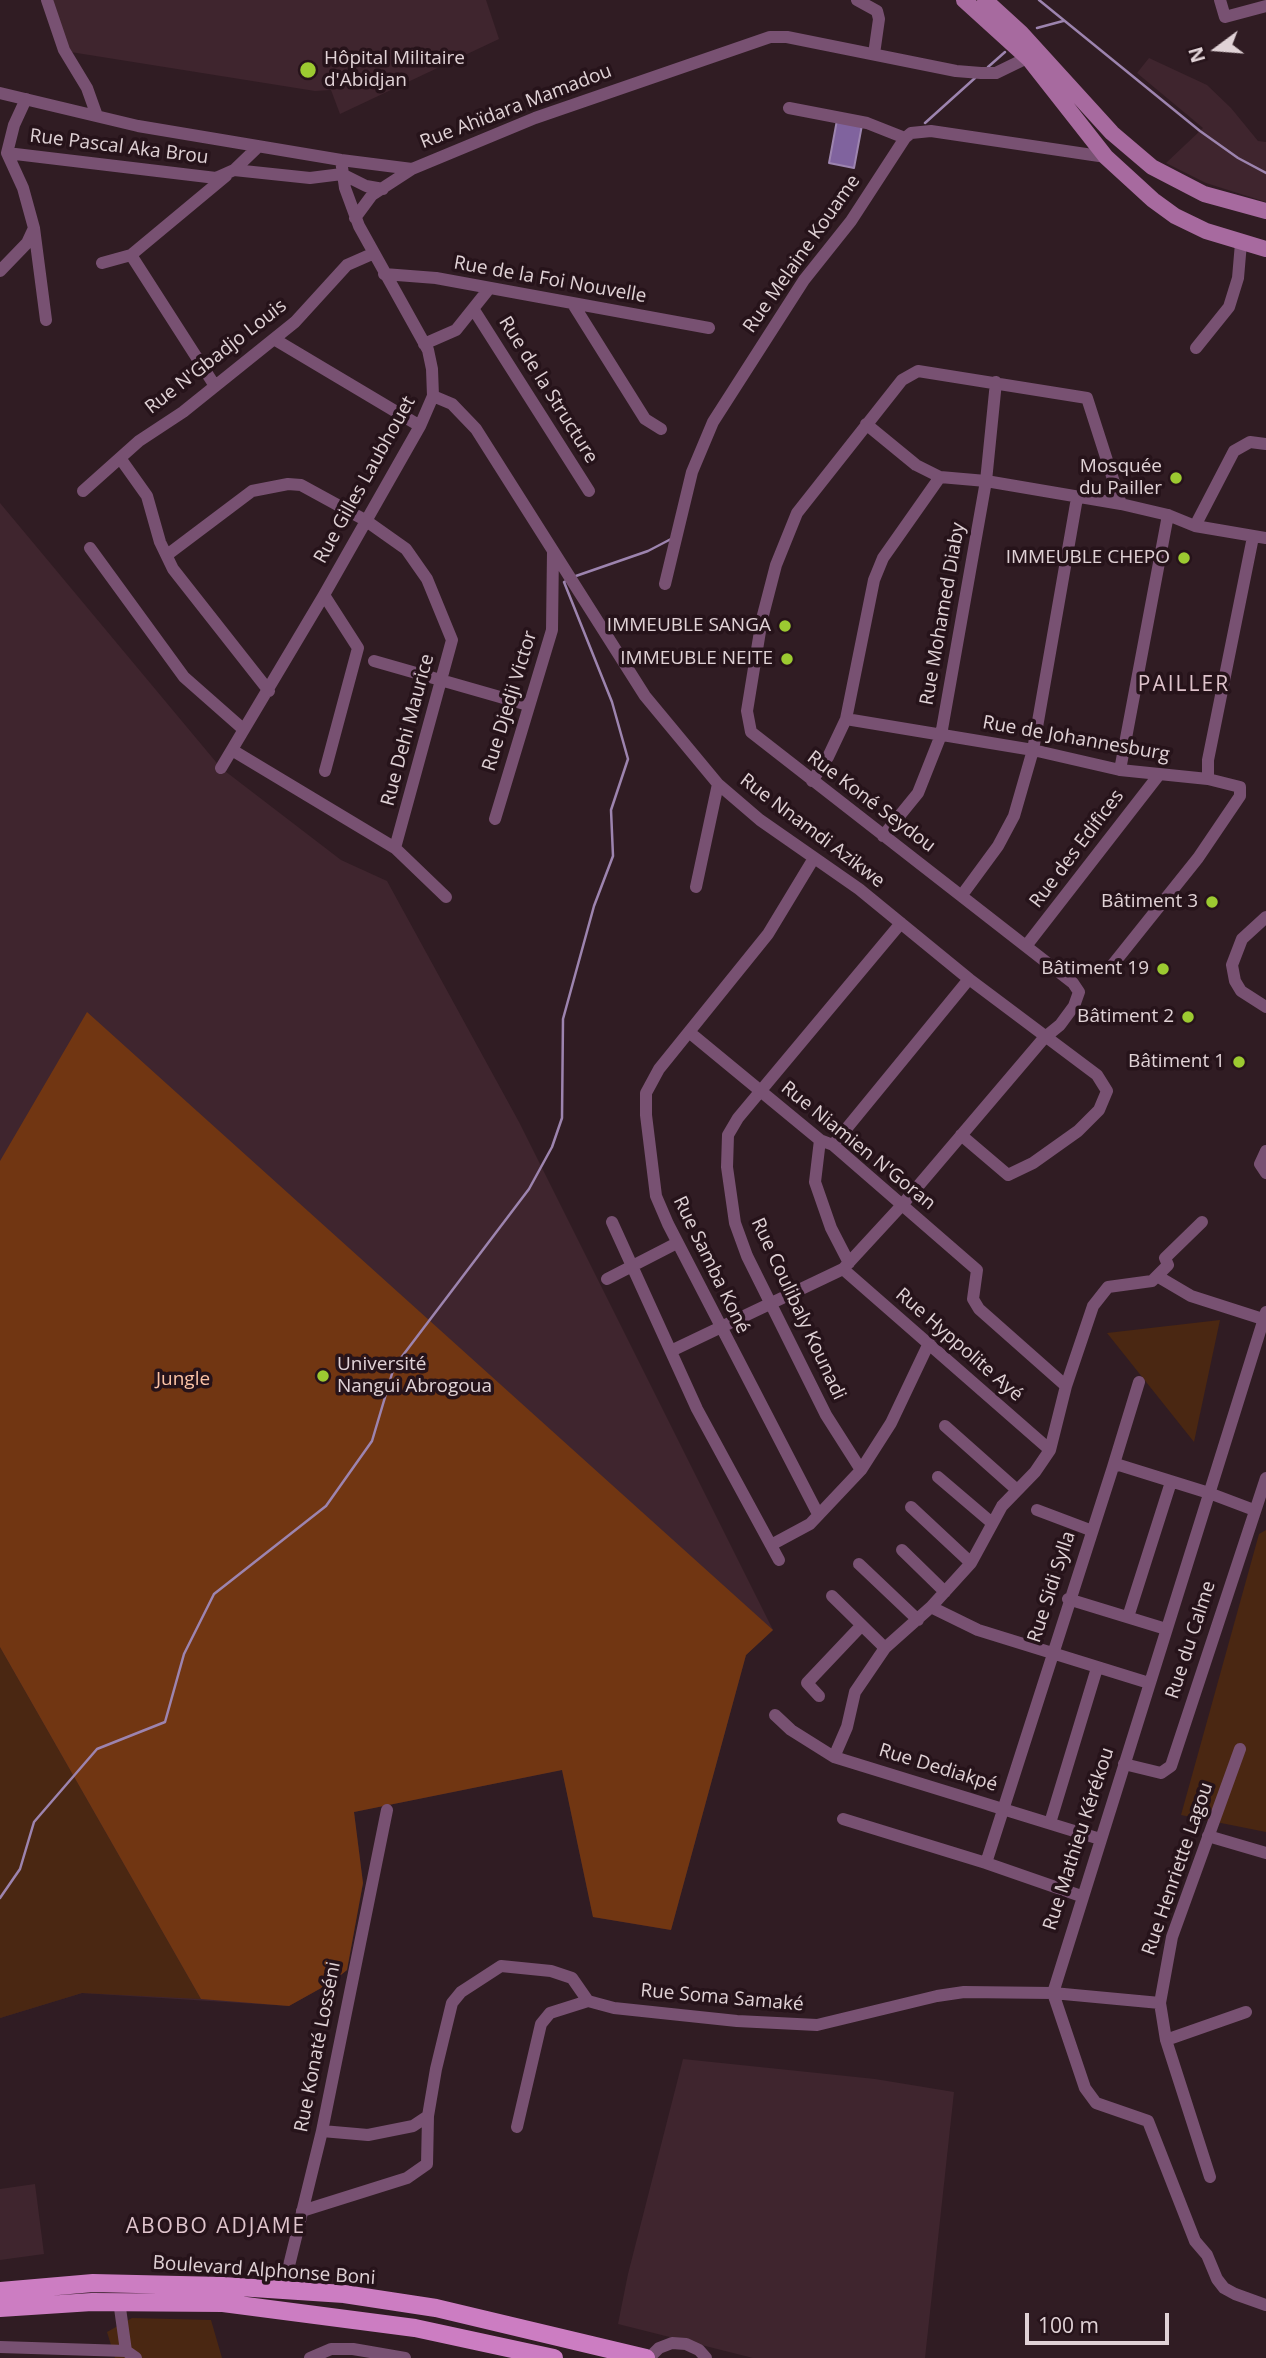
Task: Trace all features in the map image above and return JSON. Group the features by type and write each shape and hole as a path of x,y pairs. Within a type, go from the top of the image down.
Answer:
{"main road":[{"path":"964,0 1034,56 1106,156 1138,187 1175,216 1241,243 1266,249"},
{"path":"985,0 1034,56 1112,133 1152,167 1204,194 1266,211"},
{"name":"Boulevard Alphonse Boni","path":"0,2291 93,2283 344,2294 436,2308 647,2358"},
{"name":"Boulevard Alphonse Boni","path":"0,2308 119,2301 218,2302 308,2311 415,2328 554,2358"}],"street":[{"path":"47,0 64,50 87,88 97,117"},
{"path":"857,0 877,11 879,19 874,54"},
{"path":"1220,0 1225,17 1266,6"},
{"name":"Rue Ahïdara Mamadou","path":"0,93 97,117 258,147 412,169 535,118 753,41 787,37 981,73 996,73 1034,56"},
{"path":"26,99 14,125 7,153 23,188 34,228 46,320"},
{"path":"789,108 867,123 905,138 915,132 930,131 1106,156"},
{"name":"Rue Melaine Kouame","path":"665,584 692,471 713,422 804,280 850,221 905,138"},
{"name":"Rue Pascal Aka Brou","path":"7,153 209,178 231,172 258,147"},
{"name":"Rue Gilles Laubhouet","path":"222,768 324,595 420,426 433,397 432,369 424,344 372,254 355,218 342,174 341,160"},
{"path":"355,218 372,195 412,169"},
{"path":"102,263 131,255 231,172 310,178 342,174 366,186 383,188"},
{"path":"0,271 27,243 34,228"},
{"path":"1196,348 1228,307 1238,278 1241,243"},
{"name":"Rue N'Gbadjo Louis","path":"83,491 120,458 295,322 347,265 372,254"},
{"path":"131,255 215,386"},
{"name":"Rue de la Foi Nouvelle","path":"384,274 436,278 488,290 709,328"},
{"path":"424,344 456,330 488,290"},
{"path":"573,304 645,419 661,429"},
{"name":"Rue de la Structure","path":"474,310 589,491"},
{"path":"274,339 420,426"},
{"name":"Rue Koné Seydou","path":"673,1350 846,1266 1074,1006 1079,992 1073,983 962,895 755,737 747,722 747,711 762,619 776,565 790,529 813,490 866,424 912,372 918,371 1087,398 1121,504"},
{"name":"Rue Mohamed Diaby","path":"883,836 918,793 941,735 986,481 996,382"},
{"name":"Rue Nnamdi Azikwe","path":"433,397 452,404 477,429 645,696 718,784 901,923 1102,1082 1107,1091 1099,1110 1078,1131 1033,1163 1009,1175 961,1135"},
{"path":"866,424 916,465 940,477 986,481 1121,504 1168,515 1195,526 1259,537 1208,760 1208,779"},
{"path":"1195,526 1234,451 1250,442 1266,444"},
{"path":"120,458 147,496 173,569 269,691"},
{"path":"812,781 828,757 846,719 874,580 883,558 940,477"},
{"name":"Rue Dehi Maurice","path":"167,555 252,491 301,485 365,520 406,549 427,579 453,640 396,848"},
{"path":"962,895 998,846 1014,816 1033,750 1077,498"},
{"path":"1120,770 1168,515"},
{"path":"90,548 184,677 243,729"},
{"name":"Rue Djedji Victor","path":"495,819 552,630 553,551"},
{"path":"324,595 358,648 324,771"},
{"path":"374,662 443,679 528,705"},
{"name":"Rue de Johannesburg","path":"846,719 1033,750 1120,770 1208,779 1237,785 1242,792 1198,858 1110,968"},
{"path":"232,750 396,848 446,897"},
{"name":"Rue des Edifices","path":"1026,946 1158,775"},
{"path":"696,887 718,784"},
{"name":"Rue Samba Koné","path":"814,858 768,934 659,1069 646,1093 646,1115 656,1196 720,1328 818,1514"},
{"path":"1266,917 1242,939 1232,965 1235,981 1241,991 1266,1007"},
{"name":"Rue Coulibaly Kounadi","path":"861,1470 826,1415 770,1304 734,1223 727,1167 728,1135 901,923"},
{"path":"833,1145 969,979"},
{"name":"Rue Niamien N'Goran","path":"689,1032 820,1140 833,1145 977,1270 972,1299 979,1309 1066,1386"},
{"path":"820,1140 815,1182 846,1266"},
{"path":"1266,1151 1260,1164 1266,1173"},
{"path":"612,1222 715,1445 779,1560"},
{"path":"834,1757 847,1727 855,1692 885,1648 918,1620 971,1563 992,1523 1017,1490 1035,1472 1049,1450 1066,1386 1093,1306 1108,1287 1152,1281 1168,1265 1165,1258 1202,1222"},
{"path":"607,1279 677,1243"},
{"name":"Rue Hyppolite Ayé","path":"846,1266 1049,1450"},
{"path":"1157,1276 1191,1296 1265,1317"},
{"name":"Rue Mathieu Kérékou","path":"1053,1993 1081,1896 1265,1317"},
{"path":"771,1545 810,1524 861,1470 891,1423 929,1343"},
{"name":"Rue Sidi Sylla","path":"986,1863 1139,1382"},
{"path":"945,1426 1017,1490"},
{"path":"1113,1467 1119,1465 1254,1510"},
{"path":"938,1477 992,1523"},
{"name":"Rue du Calme","path":"1124,1764 1161,1773 1171,1766 1266,1478"},
{"path":"1128,1617 1171,1482"},
{"path":"911,1507 971,1563"},
{"path":"1037,1510 1090,1530"},
{"path":"902,1550 945,1592"},
{"path":"859,1564 918,1620"},
{"path":"832,1596 885,1648"},
{"path":"1068,1599 1166,1629"},
{"path":"931,1607 978,1630 1149,1683"},
{"path":"819,1696 807,1683 861,1626"},
{"path":"1050,1822 1097,1668"},
{"name":"Rue Dediakpé","path":"775,1715 791,1730 834,1757 1100,1839"},
{"name":"Rue Henriette Lagou","path":"1210,2176 1166,2040 1160,2003 1172,1937 1240,1749"},
{"name":"Rue Konaté Losséni","path":"283,2290 322,2131 387,1810"},
{"path":"843,1819 986,1863 1081,1896"},
{"path":"1208,1836 1266,1853"},
{"path":"302,2211 407,2178 427,2164 428,2116 452,2003 461,1992 501,1966 551,1971 572,1978 587,2001 550,2013 541,2024 517,2127"},
{"name":"Rue Soma Samaké","path":"587,2001 614,2008 669,2014 817,2025 964,1992 1053,1993 1160,2003"},
{"path":"1053,1993 1085,2088 1096,2103 1148,2121 1195,2241 1206,2255 1217,2279 1224,2288 1235,2294 1266,2305"},
{"path":"1166,2040 1246,2012"},
{"path":"322,2131 368,2135 412,2126 428,2116"},
{"path":"0,2347 131,2355 119,2301"},
{"path":"647,2358 659,2348 672,2343 686,2344 699,2350 706,2358"},
{"path":"310,2358 331,2349 353,2349 405,2358"}],"shaded area":[{"name":"Hôpital Militaire d'Abidjan","path":"43,0 486,0 499,39 340,114 331,90 315,91 58,50"},
{"path":"1149,58 1207,85 1231,108 1258,141 1266,142 1266,202 1206,183 1166,163 1203,128 1137,73"},
{"path":"837,120 862,125 854,168 829,163"},
{"name":"Université Nangui Abrogoua","path":"0,503 221,768 341,860 387,881 519,1122 773,1630 746,1655 671,1930 593,1917 562,1770 354,1812 363,1883 347,1970 332,1982 289,2006 82,1993 0,2018"},
{"path":"1220,1320 1194,1442 1107,1333"},
{"path":"1266,1530 1266,1832 1181,1815 1259,1534"},
{"path":"0,1647 201,1999 82,1993 0,2018"},
{"path":"683,2059 875,2079 954,2092 925,2358 753,2358 618,2324 628,2274"},
{"path":"35,2184 44,2254 0,2260 0,2189"},
{"path":"132,2318 211,2320 222,2358 115,2358 107,2332"}],"green space":[{"name":"Université Nangui Abrogoua","path":"87,1012 773,1630 746,1655 671,1930 593,1917 562,1770 354,1812 363,1883 347,1970 332,1982 289,2006 201,1999 0,1647 0,1161"}],"waterway":[{"path":"1039,0 1200,131 1238,158 1266,173"},
{"path":"1037,28 1063,21"},
{"path":"988,67 1005,52"},
{"path":"925,123 975,78"},
{"path":"573,577 648,551 671,539"},
{"path":"0,1898 20,1869 34,1822 97,1749 165,1722 184,1654 214,1594 326,1506 372,1441 394,1367 529,1189 552,1147 562,1118 563,1019 594,906 613,856 611,810 628,759 612,702 564,582 568,580"}],"place":[{"name":"Hôpital Militaire d'Abidjan","path":"308,70"},
{"name":"Mosquée du Pailler","path":"1176,478"},
{"name":"IMMEUBLE CHEPO","path":"1184,558"},
{"name":"IMMEUBLE SANGA","path":"785,626"},
{"name":"IMMEUBLE NEITE","path":"787,659"},
{"name":"Bâtiment 3","path":"1212,902"},
{"name":"Bâtiment 19","path":"1163,969"},
{"name":"Bâtiment 2","path":"1188,1017"},
{"name":"Bâtiment 1","path":"1239,1062"},
{"name":"Université Nangui Abrogoua","path":"323,1376"}],"district":[{"name":"PAILLER","path":"1184,685"},
{"name":"ABOBO ADJAME","path":"216,2227"}],"park label":[{"name":"Jungle","path":"183,1380"}]}
